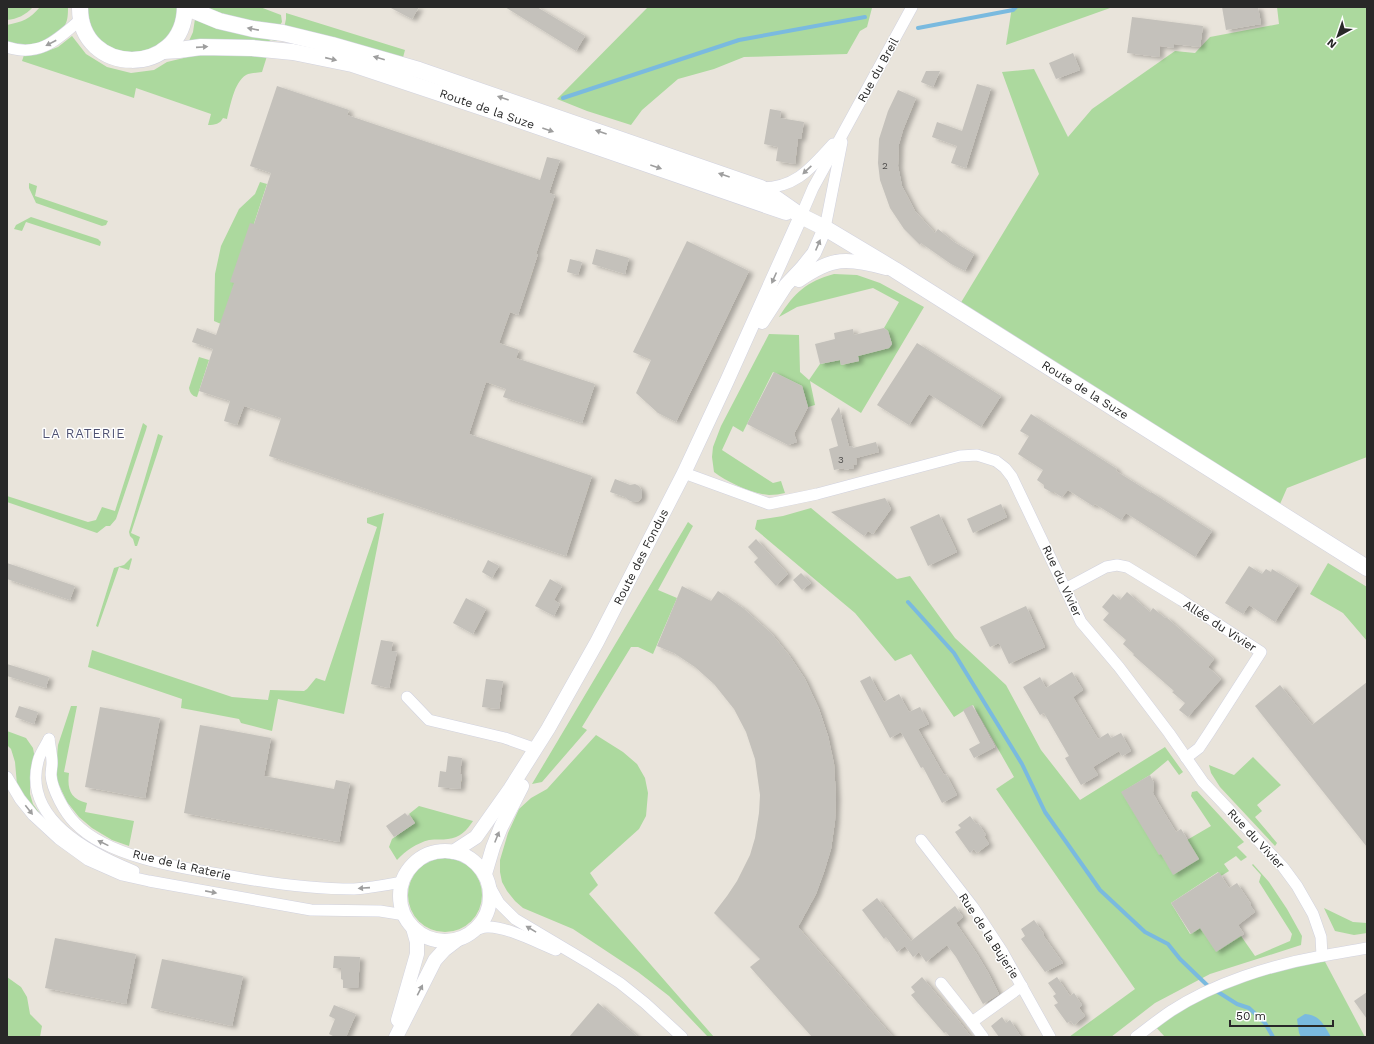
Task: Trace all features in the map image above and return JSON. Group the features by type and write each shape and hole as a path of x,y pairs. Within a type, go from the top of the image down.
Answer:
{"main road":[{"path":"80,13 84,28 91,41 102,51 116,58 140,60 150,58 163,51 172,42 179,32 185,7"},
{"name":"Route de la Suze","path":"185,7 219,21 253,29 290,35 339,47 419,70 761,188 801,216"},
{"name":"Route de la Suze","path":"163,51 201,47 252,48 293,52 352,64 801,216 825,228 895,270 1367,568"}],"street":[{"name":"Rue du Breil","path":"801,216 813,188 912,7"},
{"path":"7,47 25,50 38,49 54,43 80,13"},
{"name":"Rue du Breil","path":"761,188 773,188 787,184 802,176 844,132"},
{"name":"Rue du Breil","path":"825,228 844,132"},
{"name":"Route des Fondus","path":"453,852 476,837 484,827 536,749 597,642 684,473 801,216"},
{"name":"Route des Fondus","path":"727,381 768,310 786,285 814,254 825,228"},
{"name":"Route des Fondus","path":"778,297 815,269 829,263 862,261 895,270"},
{"name":"Rue du Vivier","path":"684,473 769,504 817,494 960,456 977,455 996,461 1005,468 1012,478 1034,520 1081,622 1119,667 1203,782 1283,867 1297,886 1313,914 1321,937 1322,956"},
{"name":"Allée du Vivier","path":"1065,589 1106,567 1126,567 1181,600 1261,652 1209,734 1199,748 1186,758"},
{"path":"407,697 429,720 505,738 536,749"},
{"name":"Route des Fondus","path":"487,881 493,847 501,827 522,786 548,729"},
{"name":"Rue de la Raterie","path":"134,871 98,855 76,841 58,825 45,810 38,792 36,776 39,758 49,739 52,763 51,776 56,794 64,809 83,831 113,848 139,857 204,872 296,886 355,888 378,887 402,882"},
{"name":"Rue de la Raterie","path":"7,777 20,799 33,815 59,839 88,860 122,874 149,881 305,909 334,911 380,911 405,915"},
{"name":"Rue de la Bujerie","path":"921,840 973,907 1002,951 1050,1037"},
{"path":"457,940 435,940 423,935 414,928 405,915 400,899 402,882 409,869 422,857 438,851 453,852 469,857 479,866 499,903 515,919 620,983 645,1003 682,1037"},
{"path":"396,1037 435,960 444,950 457,940 467,936 475,930 484,920 490,901 487,881"},
{"path":"475,930 488,927 509,931 589,963"},
{"path":"392,1037 417,954 417,942 414,928"},
{"path":"1136,1037 1171,1011 1201,995 1233,981 1278,966 1367,948"},
{"path":"942,982 983,1037"},
{"path":"972,1022 1022,986"}],"green space":[{"path":"7,7 33,7 21,16 7,20"},
{"path":"40,7 68,7 67,21 62,29 47,40 30,46 7,43 7,25 17,23 25,19"},
{"path":"86,7 178,7 178,14 170,35 147,53 117,53 93,34"},
{"path":"205,7 260,7 281,15 282,22 280,25 251,21 223,14"},
{"path":"648,7 872,8 867,27 860,31 847,54 744,57 714,69 678,79 642,110 631,125 587,111 557,99"},
{"path":"1012,7 1113,7 1006,45"},
{"path":"1277,7 1367,7 1367,457 1287,488 1277,511 957,309 1039,174 1002,72 1034,69 1068,137 1092,109 1175,51 1195,53 1210,37 1279,24"},
{"path":"286,13 405,50 401,65 283,33"},
{"path":"195,19 277,38 277,41 189,41 193,32"},
{"path":"72,36 86,54 107,67 131,73 154,70 167,62 192,56 245,52 267,56 262,72 246,75 238,83 233,95 227,119 223,118 217,124 208,125 211,114 136,88 134,98 22,61 24,55 42,53 58,47"},
{"path":"260,182 267,184 221,324 214,321 215,274 221,246 239,209 255,194"},
{"path":"29,183 37,186 35,196 108,221 106,225 102,226 36,203 29,188"},
{"path":"31,217 98,239 101,242 100,246 26,222 22,231 14,229 16,225"},
{"path":"834,274 857,275 880,283 924,307 861,413 810,381 815,405 808,407 802,386 773,372 743,432 733,426 722,450 773,483 781,481 785,493 771,495 762,494 740,487 714,472 712,457 713,447 721,426 769,334 799,335 800,372 809,380 820,364 840,360 841,365 859,361 858,356 889,348 892,344 888,331 884,328 899,302 873,288 797,307 779,317 790,301 802,289 824,277"},
{"path":"199,357 209,360 197,397 192,394 189,388"},
{"path":"143,423 147,426 146,430 116,519 110,526 106,526 97,533 7,502 7,496 88,522 96,520 102,507 115,511"},
{"path":"158,434 163,436 131,533 140,537 137,546 135,546 129,532"},
{"path":"811,508 897,579 910,576 955,638 1006,685 1041,750 1080,800 1165,747 1183,772 1179,775 1168,760 1150,775 1122,792 1174,874 1199,859 1187,840 1211,826 1191,796 1192,792 1197,791 1244,842 1237,847 1247,857 1241,861 1236,856 1224,864 1229,871 1221,876 1218,872 1171,903 1190,934 1200,928 1241,936 1255,956 1290,941 1292,934 1259,882 1261,875 1252,865 1253,864 1269,882 1287,909 1302,936 1301,945 1210,974 1155,1003 1111,1037 1069,1037 1135,989 996,789 1014,777 973,705 954,717 911,654 895,661 855,613 755,529 757,520 783,516"},
{"path":"384,513 344,714 278,699 272,731 241,723 239,719 181,708 182,699 88,667 92,650 232,697 268,700 270,690 304,691 316,678 325,681 377,527 367,523 367,518"},
{"path":"688,522 693,526 658,590 677,598 653,654 638,647 631,647 582,727 587,730 542,782 532,784"},
{"path":"131,558 129,570 119,567 98,627 96,626 114,568 124,565"},
{"path":"1328,563 1367,587 1367,641 1343,613 1310,594"},
{"path":"71,706 77,706 64,772 69,773 69,788 73,796 87,803 85,812 134,821 129,846 112,840 92,828 79,817 67,802 57,781 56,768 58,745"},
{"path":"7,731 26,738 33,748 35,759 30,777 30,794 33,804 44,819 17,785 15,762 11,749 7,745"},
{"path":"596,735 623,752 637,764 645,778 648,793 646,816 639,829 590,873 598,885 589,894 714,1037 708,1037 669,996 638,972 573,929 523,908 515,901 502,882 500,860 508,833 519,809 531,798 547,789"},
{"path":"1253,757 1281,785 1257,805 1262,811 1255,817 1277,843 1275,846 1220,787 1211,773 1209,765 1234,775"},
{"path":"419,806 473,821 460,835 448,839 425,841 412,848 397,860 389,847 392,839 415,823 409,814"},
{"path":"445,858 459,861 471,869 479,881 482,895 479,909 471,921 459,929 445,932 431,929 419,921 411,909 408,895 411,881 419,869 431,861"},
{"path":"1324,908 1353,922 1367,923 1367,933 1354,935 1335,931"},
{"path":"1322,956 1365,1037 1165,1037 1153,1024 1201,995"},
{"path":"7,977 21,987 27,997 30,1014 42,1026 40,1037 7,1037"}],"water":[{"path":"1305,1014 1314,1016 1321,1021 1331,1037 1301,1037 1297,1019"}],"building":[{"path":"389,7 419,7 412,19"},
{"path":"505,7 537,7 585,36 576,51"},
{"path":"1222,7 1258,7 1261,24 1226,30"},
{"path":"1132,17 1203,26 1200,47 1174,44 1174,48 1160,46 1159,57 1127,53"},
{"path":"1073,53 1080,70 1056,79 1049,63"},
{"path":"926,71 940,71 933,87 921,82"},
{"path":"977,84 991,88 966,168 951,163 957,146 932,137 937,122 962,131"},
{"path":"277,86 349,110 347,115 540,180 547,157 560,160 549,193 555,195 518,315 510,312 499,343 519,350 516,358 595,384 582,423 503,397 506,389 486,382 469,434 592,476 566,556 269,456 281,418 244,406 237,425 224,421 230,401 199,391 213,349 192,342 197,328 216,335 234,283 230,282 250,223 254,224 271,173 250,166"},
{"path":"898,90 916,98 899,144 898,166 902,186 915,211 935,233 938,229 954,242 974,254 965,271 951,264 921,243 920,245 904,229 890,208 880,180 878,163 879,139 888,111"},
{"path":"770,109 781,111 780,118 804,122 801,139 798,139 795,164 776,161 778,147 764,144"},
{"path":"687,241 749,271 676,422 658,413 636,393 651,360 633,352"},
{"path":"596,249 629,258 625,274 592,264"},
{"path":"570,259 582,262 578,275 567,272"},
{"path":"884,328 888,331 892,344 889,348 858,356 859,361 841,365 840,360 820,364 815,344 835,339 834,333 853,329 854,335"},
{"path":"917,343 1001,396 981,427 929,394 909,425 877,405"},
{"path":"774,372 802,386 808,407 794,434 797,442 788,445 747,424"},
{"path":"839,407 849,447 852,446 853,448 876,442 879,452 856,458 857,464 853,465 854,468 834,470 829,449 838,446 831,419"},
{"path":"1031,414 1117,469 1116,471 1212,531 1195,557 1126,513 1121,520 1095,504 1093,506 1068,490 1062,497 1044,488 1044,485 1037,480 1043,470 1018,454 1029,436 1020,431"},
{"path":"615,479 630,485 635,484 639,486 642,491 642,497 639,501 633,502 625,497 610,492"},
{"path":"885,498 891,509 873,534 868,531 864,536 831,512"},
{"path":"1001,504 1007,517 973,533 967,519"},
{"path":"939,514 957,552 928,566 910,527"},
{"path":"756,539 788,574 776,586 754,562 758,558 748,547"},
{"path":"488,560 499,566 492,578 482,572"},
{"path":"7,563 75,586 70,600 7,579"},
{"path":"1249,566 1262,574 1266,569 1271,572 1272,569 1298,585 1275,622 1249,605 1243,614 1225,603"},
{"path":"801,573 811,583 802,590 793,580"},
{"path":"550,579 562,586 554,600 560,604 554,616 535,606"},
{"path":"682,586 711,601 718,591 743,608 771,633 789,655 805,679 819,709 828,736 834,764 836,797 835,821 831,849 816,894 798,927 893,1037 812,1037 750,967 760,959 714,913 737,881 750,855 755,838 760,795 755,759 746,732 734,709 714,684 695,667 674,653 657,646"},
{"path":"1127,592 1150,612 1153,608 1165,618 1166,617 1214,659 1208,667 1221,679 1188,717 1179,710 1185,703 1172,692 1174,691 1133,655 1134,654 1123,644 1126,640 1103,620 1109,613 1102,607 1113,594 1120,600"},
{"path":"466,598 486,609 473,634 453,623"},
{"path":"1026,606 1045,647 1009,664 999,643 990,647 980,627"},
{"path":"381,640 393,642 391,651 397,652 389,688 371,684"},
{"path":"7,664 49,677 46,688 7,676"},
{"path":"1072,672 1083,690 1073,697 1098,739 1108,733 1111,738 1121,733 1131,751 1122,756 1119,751 1093,767 1098,775 1081,785 1065,758 1069,756 1044,713 1040,715 1023,687 1040,677 1046,688"},
{"path":"870,676 884,702 899,694 909,712 920,707 929,724 918,729 944,775 946,774 957,795 942,803 923,767 921,768 901,732 890,738 860,681"},
{"path":"486,679 503,681 499,709 482,707"},
{"path":"1367,682 1367,847 1255,706 1280,685 1312,725"},
{"path":"972,705 995,747 974,758 969,749 980,743 963,710"},
{"path":"19,706 38,712 34,724 15,717"},
{"path":"100,707 160,718 145,798 85,787"},
{"path":"200,725 271,738 264,776 334,789 336,780 350,783 339,842 184,813"},
{"path":"448,756 462,758 460,789 438,787 440,771 446,772"},
{"path":"1150,775 1154,783 1153,793 1159,804 1176,832 1181,829 1199,859 1173,875 1161,854 1159,855 1121,792"},
{"path":"405,813 408,816 409,814 415,823 394,837 386,826"},
{"path":"970,816 976,824 978,823 986,835 984,836 989,844 977,853 974,849 970,853 955,832 961,828 958,825"},
{"path":"1219,872 1229,888 1237,883 1255,912 1238,925 1244,934 1216,952 1200,928 1191,934 1171,903"},
{"path":"877,898 911,941 955,906 963,917 956,923 977,954 999,994 983,1004 956,957 947,945 926,962 919,952 913,957 905,946 897,952 886,937 884,939 862,910"},
{"path":"1034,920 1063,963 1045,972 1021,939 1025,936 1021,929"},
{"path":"55,938 136,954 126,1004 45,988"},
{"path":"334,956 360,957 358,988 343,988 341,968 333,968"},
{"path":"162,959 243,976 232,1026 151,1008"},
{"path":"922,977 971,1037 950,1037 946,1032 944,1033 911,995 915,992 911,987"},
{"path":"1057,977 1070,996 1074,993 1082,1005 1079,1008 1085,1016 1074,1025 1071,1021 1067,1023 1054,1005 1058,1003 1053,996 1056,994 1048,983"},
{"path":"1367,992 1367,1019 1354,1001"},
{"path":"598,1003 638,1037 569,1037"},
{"path":"334,1005 356,1014 346,1037 335,1037 329,1034 335,1019 329,1016"},
{"path":"1002,1017 1006,1023 1010,1020 1021,1037 999,1037 991,1026"}],"waterway":[{"path":"918,28 1013,10 1016,7"},
{"path":"563,98 739,40 865,17"},
{"path":"908,602 954,653 1022,764 1045,812 1100,890 1145,932 1168,944 1180,959 1207,985 1237,1004 1249,1008 1265,1023 1273,1037"}],"district":[{"name":"LA RATERIE","path":"84,433"}]}
